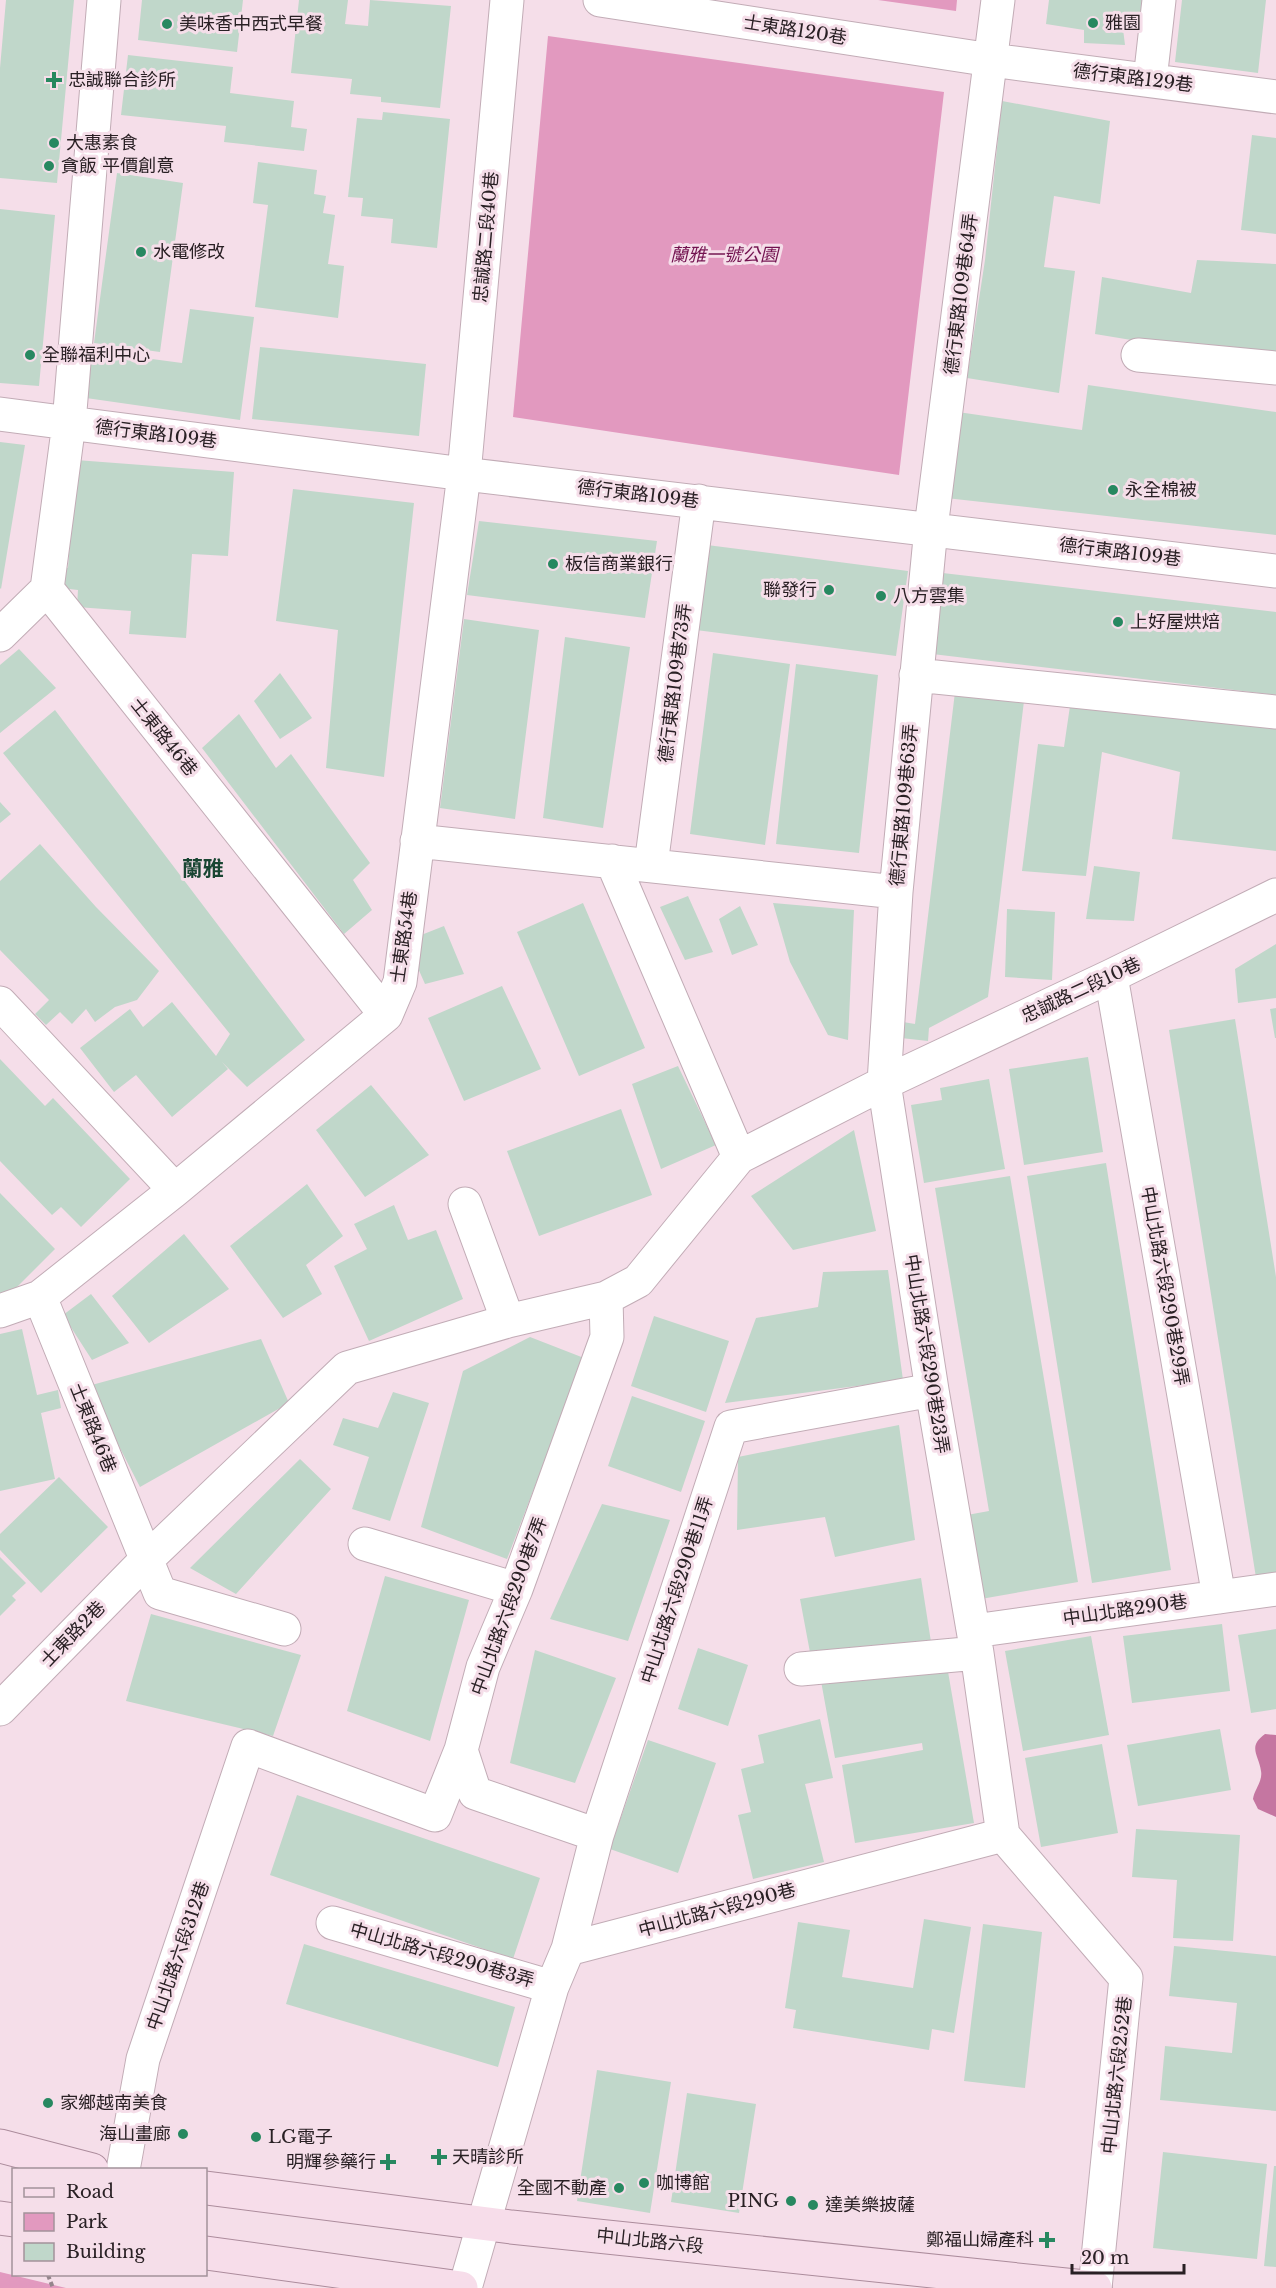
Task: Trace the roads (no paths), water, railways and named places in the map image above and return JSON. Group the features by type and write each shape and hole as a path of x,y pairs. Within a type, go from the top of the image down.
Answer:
{"main road":[{"path":"0,2146 88,2168"},
{"name":"中山北路六段","path":"207,2188 483,2223 1095,2288"},
{"path":"207,2253 463,2288"}],"street":[{"path":"0,635 47,589 69,423 104,0"},
{"name":"忠誠路二段40巷","path":"464,474 507,0"},
{"name":"士東路120巷","path":"600,0 991,60"},
{"name":"德行東路109巷64弄","path":"931,528 998,0"},
{"path":"1150,80 1159,0"},
{"name":"德行東路129巷","path":"991,60 1276,97"},
{"path":"1138,355 1276,369"},
{"name":"德行東路109巷","path":"0,414 464,474 1276,571"},
{"name":"士東路54巷","path":"175,1190 386,1015 400,982 464,474"},
{"name":"德行東路109巷73弄","path":"651,865 699,501"},
{"name":"德行東路109巷63弄","path":"884,1083 896,892 931,528"},
{"name":"士東路46巷","path":"47,589 386,1015"},
{"path":"916,675 1276,712"},
{"path":"417,841 896,892"},
{"path":"612,861 739,1157"},
{"name":"忠誠路二段10巷","path":"884,1083 1276,895"},
{"name":"中山北路六段290巷29弄","path":"1111,976 1219,1597"},
{"path":"0,1003 175,1190 40,1297 0,1311"},
{"path":"147,1559 347,1368 508,1321 606,1298 638,1281 739,1157 884,1083"},
{"name":"中山北路六段290巷23弄","path":"884,1083 932,1390 974,1636"},
{"path":"465,1204 508,1321"},
{"name":"士東路46巷","path":"40,1297 160,1593 284,1629"},
{"name":"中山北路六段290巷7弄","path":"248,1746 435,1815 461,1750 483,1667 516,1589 607,1337 606,1298"},
{"name":"中山北路六段290巷11弄","path":"568,1949 597,1835 730,1427 932,1390"},
{"path":"365,1544 516,1589"},
{"name":"士東路2巷","path":"0,1709 147,1559"},
{"name":"中山北路290巷","path":"801,1669 974,1636 1276,1589"},
{"path":"974,1636 1003,1835"},
{"name":"中山北路六段312巷","path":"123,2168 143,2059 248,1746"},
{"path":"461,1750 475,1793 597,1835"},
{"name":"中山北路六段290巷","path":"568,1949 1003,1835"},
{"name":"中山北路六段252巷","path":"1003,1835 1126,1978 1095,2288"},
{"name":"中山北路六段290巷3弄","path":"333,1923 552,1987"},
{"path":"463,2288 552,1987 568,1949"}],"place":[{"name":"雅園","path":"1093,23"},
{"name":"美味香中西式早餐","path":"167,24"},
{"name":"忠誠聯合診所","path":"54,80"},
{"name":"大惠素食","path":"54,143"},
{"name":"貪飯 平價創意","path":"49,166"},
{"name":"水電修改","path":"141,252"},
{"name":"全聯福利中心","path":"30,355"},
{"name":"永全棉被","path":"1113,490"},
{"name":"板信商業銀行","path":"553,564"},
{"name":"聯發行","path":"829,590"},
{"name":"八方雲集","path":"881,596"},
{"name":"上好屋烘焙","path":"1118,622"},
{"name":"家鄉越南美食","path":"48,2103"},
{"name":"海山畫廊","path":"183,2134"},
{"name":"LG電子","path":"256,2137"},
{"name":"天晴診所","path":"439,2157"},
{"name":"明輝參藥行","path":"388,2162"},
{"name":"咖博館","path":"644,2183"},
{"name":"全國不動產","path":"619,2188"},
{"name":"PING","path":"791,2201"},
{"name":"達美樂披薩","path":"813,2205"},
{"name":"鄭福山婦產科","path":"1047,2240"}],"district":[{"name":"蘭雅","path":"203,869"}],"park label":[{"name":"蘭雅一號公園","path":"724,255"}]}
